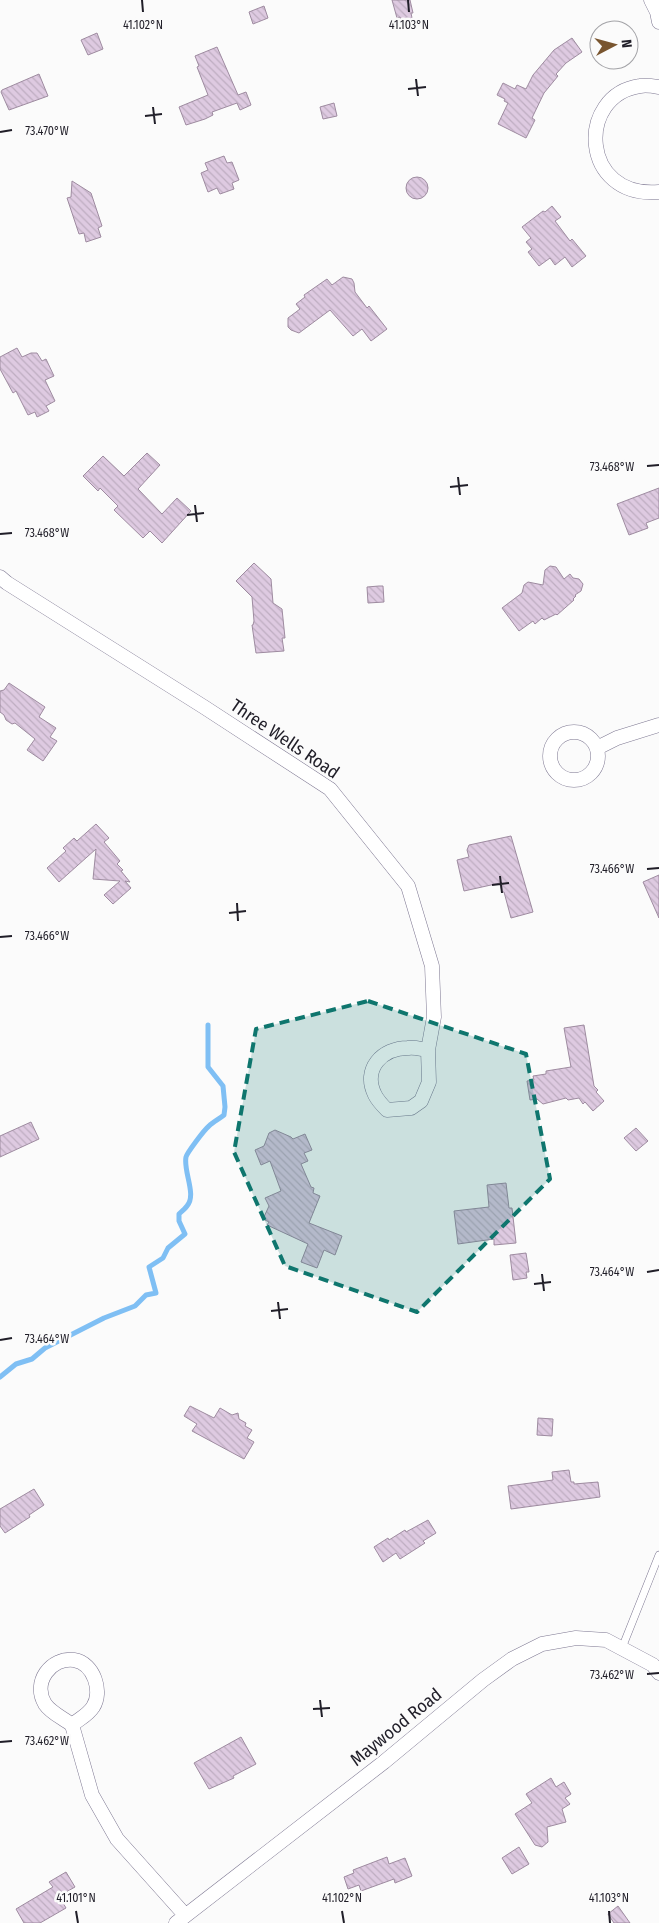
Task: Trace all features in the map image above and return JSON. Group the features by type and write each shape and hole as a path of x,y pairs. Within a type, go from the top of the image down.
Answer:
{"street":[{"path":"650,0 658,12 659,22"},
{"path":"659,86 639,86 619,94 604,108 596,128 596,149 603,168 618,184 637,192 659,192"},
{"name":"Three Wells Road","path":"0,576 13,587 330,789 408,886 432,966 434,1017 428,1050 429,1082 421,1101 411,1108 387,1110 375,1096 370,1081 373,1066 383,1054 407,1048 428,1050"},
{"path":"597,748 618,738 659,724"},
{"name":"Maywood Road","path":"180,1919 384,1762 483,1680 512,1659 542,1644 576,1638 606,1640 653,1665 659,1673"},
{"path":"72,1725 93,1707 97,1694 97,1684 91,1671 77,1660 68,1660 45,1672 40,1681 40,1692 45,1704 52,1712 72,1725 92,1795 117,1838 180,1919"}],"lane":[{"path":"622,1648 659,1555"}],"highlighted area":[{"path":"368,1001 526,1054 550,1179 417,1312 285,1266 234,1152 256,1029"}],"building":[{"path":"392,0 410,0 413,13 411,13 412,18 401,21 400,17 397,18"},
{"path":"264,6 268,18 253,24 249,12"},
{"path":"97,33 103,49 88,55 81,40"},
{"path":"572,38 582,52 566,63 556,74 558,76 544,93 532,118 535,120 526,138 498,124 508,103 497,95 503,83 515,89 517,85 526,89 533,75 554,50"},
{"path":"217,47 238,95 246,92 251,105 240,110 237,103 212,112 213,115 205,119 186,125 179,107 208,95 197,67 199,66 195,56"},
{"path":"39,74 48,96 9,110 1,92 2,90"},
{"path":"334,103 337,116 323,119 320,107"},
{"path":"224,156 227,163 232,162 239,180 232,183 234,189 220,194 217,188 208,192 201,173 208,170 205,163"},
{"path":"417,177 425,180 428,188 425,196 417,199 409,196 406,188 409,180"},
{"path":"72,181 91,193 102,226 98,228 101,237 86,242 84,233 79,234 67,198 71,197"},
{"path":"552,206 561,217 555,221 570,241 572,239 586,256 572,267 565,257 555,265 550,258 539,266 528,252 532,249 526,242 531,238 522,227"},
{"path":"343,277 352,279 355,292 387,329 371,341 362,329 353,336 330,310 299,333 288,327 288,318 300,309 296,304 305,297 304,295 327,279 332,285"},
{"path":"17,348 22,357 31,353 37,353 42,361 46,359 54,376 45,380 55,401 46,406 49,411 37,417 35,412 28,415 16,391 13,393 0,369 0,357"},
{"path":"147,453 160,465 138,489 162,514 177,498 191,511 162,543 150,531 143,538 114,510 118,506 100,488 98,491 83,476 103,456 124,476"},
{"path":"659,488 659,518 646,523 648,528 629,535 617,504"},
{"path":"254,563 271,579 273,603 282,609 285,638 282,638 284,651 256,653 252,625 254,621 252,597 236,581"},
{"path":"550,566 556,567 564,579 570,574 573,578 579,579 583,584 581,591 557,615 544,620 542,618 535,624 533,621 519,631 502,608 522,593 524,585 528,582 543,585 545,570"},
{"path":"383,586 384,602 368,603 367,587"},
{"path":"9,683 45,707 39,717 56,728 50,737 57,741 43,761 27,750 35,739 15,723 12,724 6,720 0,712 0,691 4,690"},
{"path":"96,824 109,838 104,842 120,861 117,864 130,882 125,881 131,888 113,904 104,895 120,881 93,879 96,849 59,882 47,868 66,851 63,848 74,838 77,841"},
{"path":"511,836 533,912 511,918 500,883 464,891 457,860 469,857 467,850 469,845"},
{"path":"659,875 659,918 643,882"},
{"path":"584,1025 594,1086 598,1090 596,1092 604,1101 593,1111 585,1102 583,1104 579,1098 568,1100 566,1098 543,1104 537,1099 530,1100 527,1081 534,1080 533,1076 546,1074 546,1071 571,1067 564,1028"},
{"path":"31,1122 39,1139 0,1157 0,1136"},
{"path":"636,1128 648,1141 636,1151 624,1138"},
{"path":"275,1130 293,1139 305,1134 312,1150 304,1153 308,1161 301,1164 311,1187 314,1188 313,1193 320,1196 309,1223 342,1236 335,1255 324,1250 317,1268 301,1262 308,1244 267,1225 269,1222 263,1219 269,1206 265,1198 281,1191 270,1161 261,1165 255,1150 264,1146 269,1133"},
{"path":"506,1183 509,1208 512,1208 516,1243 494,1245 494,1239 458,1244 454,1211 489,1207 487,1185"},
{"path":"526,1253 529,1272 526,1272 527,1278 513,1280 510,1255"},
{"path":"190,1406 214,1418 220,1408 232,1415 238,1413 239,1419 252,1430 247,1438 254,1442 244,1459 192,1431 197,1424 184,1416"},
{"path":"538,1418 553,1419 552,1436 537,1435"},
{"path":"569,1470 571,1482 574,1482 574,1484 598,1482 600,1497 511,1509 508,1486 553,1480 552,1472"},
{"path":"34,1489 44,1505 29,1515 30,1517 5,1533 0,1526 0,1509"},
{"path":"428,1520 436,1533 423,1541 425,1543 400,1559 396,1553 383,1562 374,1547 388,1538 389,1540 405,1530 406,1532"},
{"path":"241,1737 256,1764 233,1776 234,1778 209,1789 194,1763"},
{"path":"551,1778 556,1787 564,1782 571,1794 565,1798 570,1804 562,1809 566,1822 547,1827 548,1842 542,1847 535,1845 515,1814 532,1803 526,1794"},
{"path":"519,1847 529,1864 512,1874 502,1858"},
{"path":"387,1857 389,1864 405,1858 412,1876 395,1883 394,1879 361,1891 359,1885 348,1889 344,1877 354,1873 353,1870"},
{"path":"66,1872 75,1887 59,1896 66,1908 40,1923 24,1923 16,1909 53,1887 49,1882"},
{"path":"618,1906 630,1923 614,1923 608,1914"}],"waterway":[{"path":"0,1377 16,1364 32,1359 45,1348 104,1318 135,1306 146,1295 156,1293 149,1267 163,1258 168,1248 185,1234 179,1221 179,1214 187,1206 191,1196 186,1169 186,1157 192,1146 207,1128 224,1115 223,1086 208,1067 208,1025"}]}
